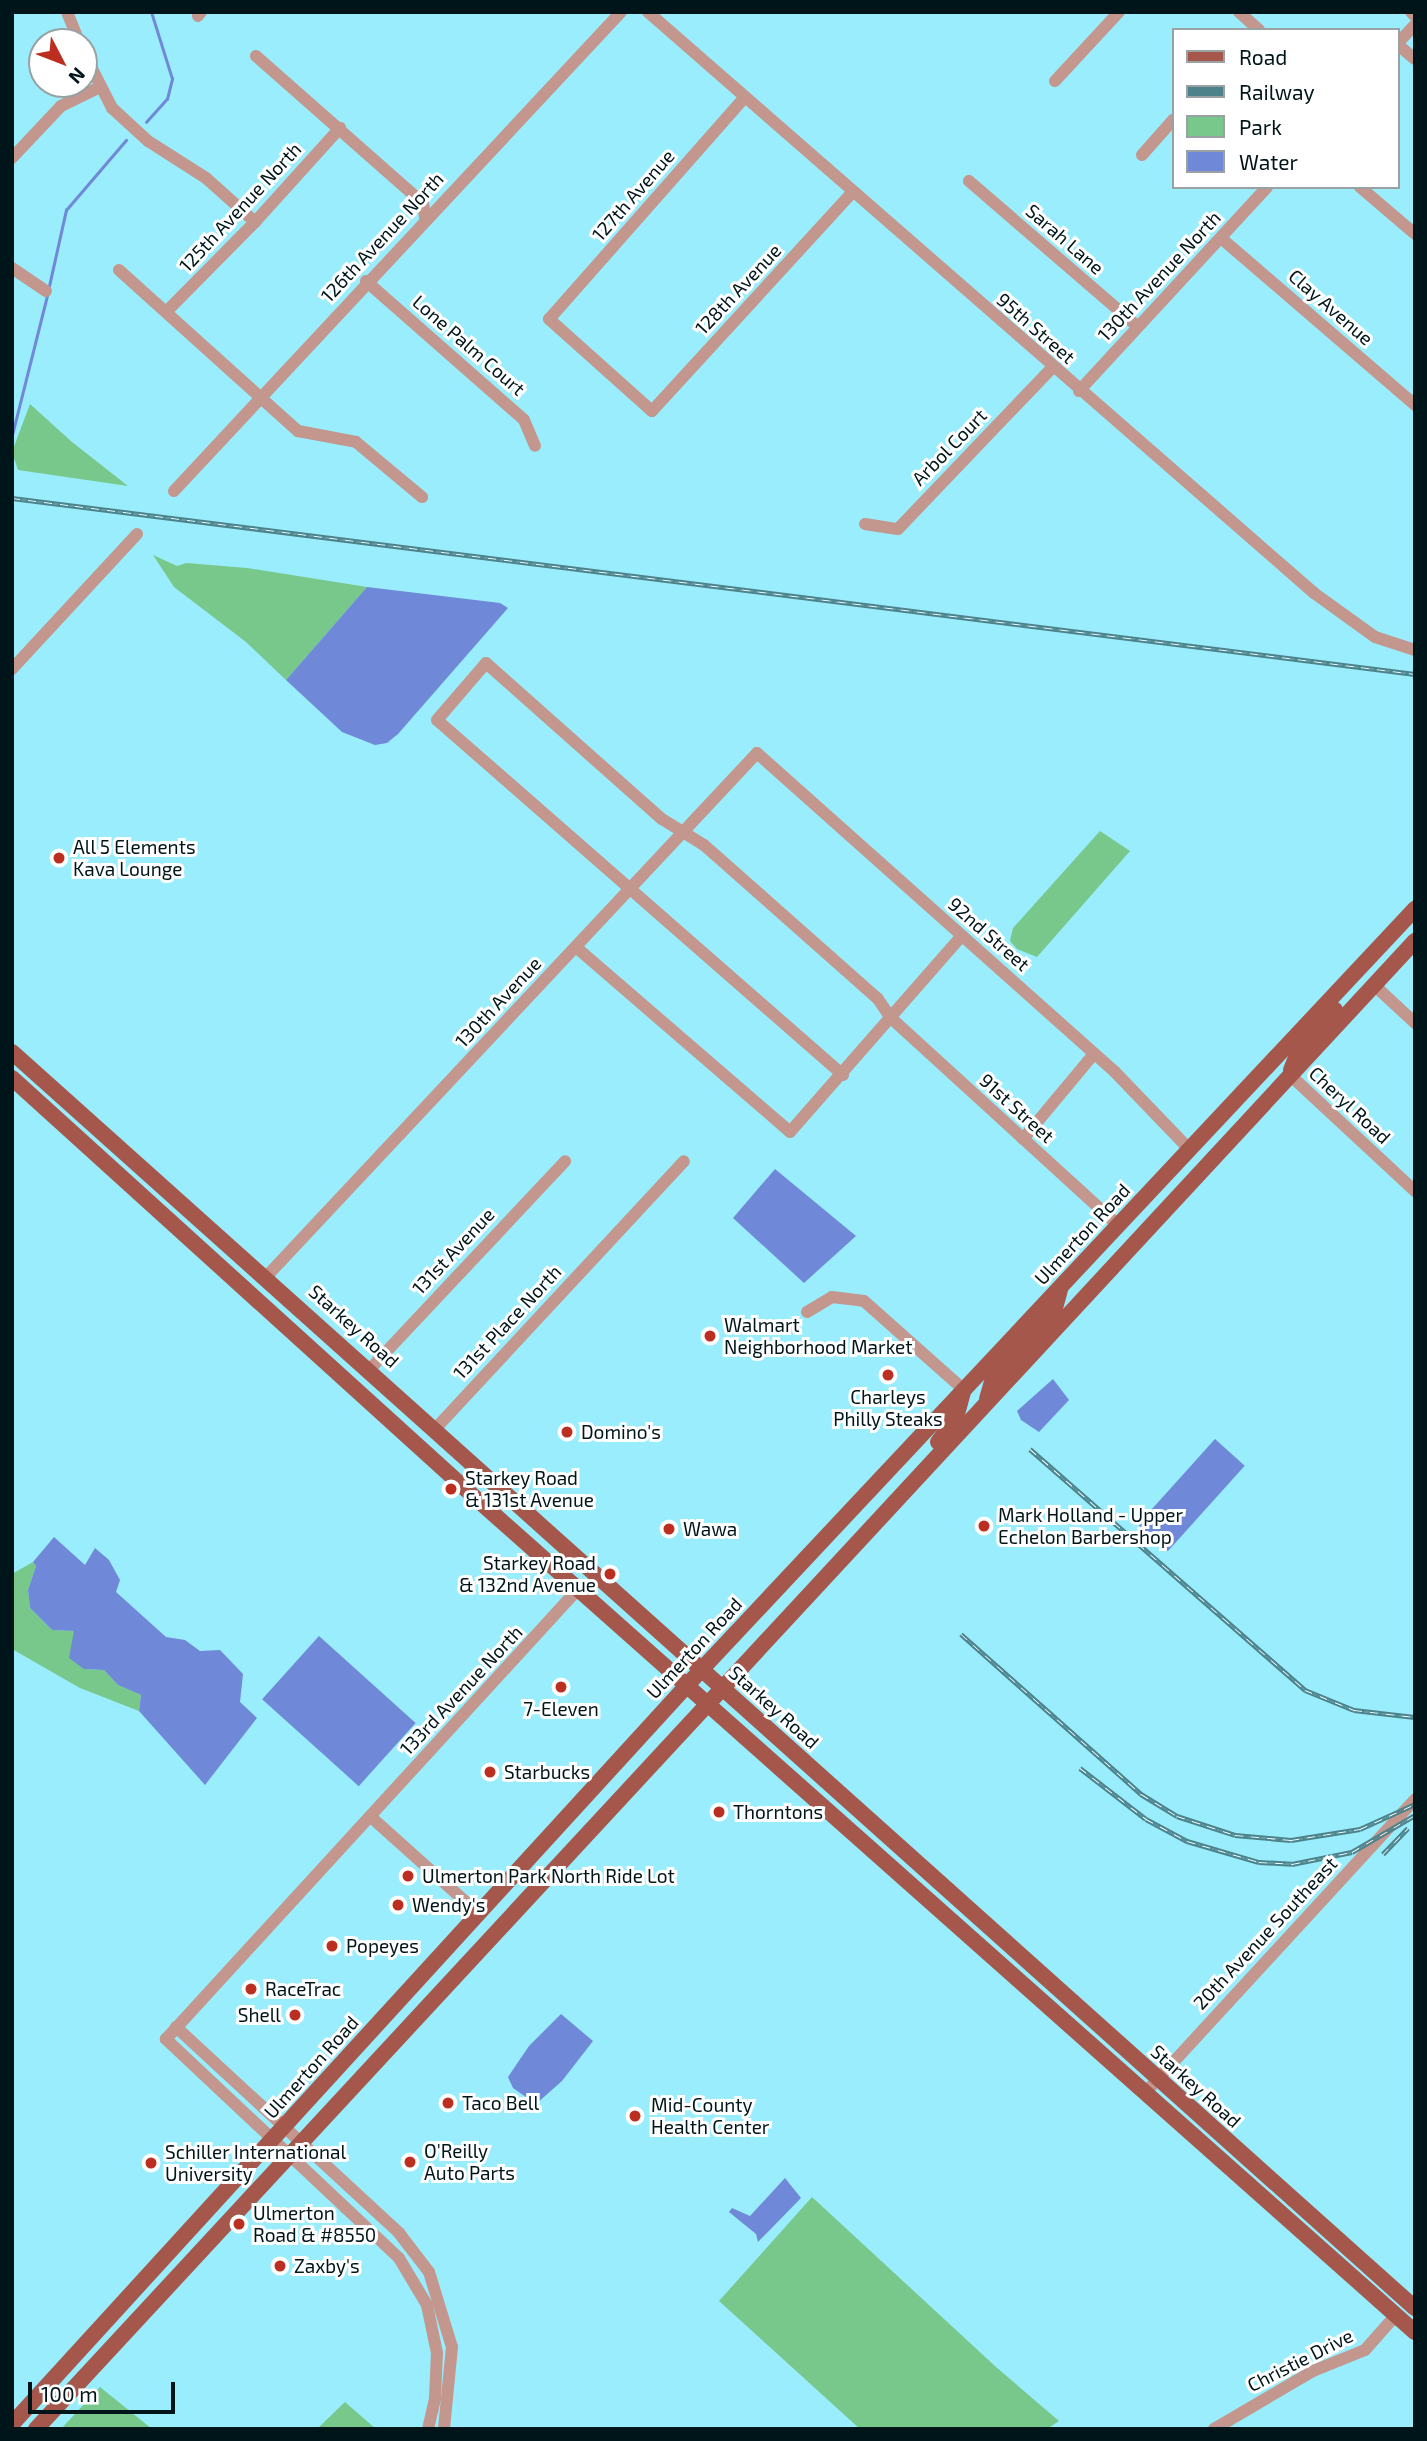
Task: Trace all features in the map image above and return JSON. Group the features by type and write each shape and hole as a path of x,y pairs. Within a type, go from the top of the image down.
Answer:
{"main road":[{"name":"Ulmerton Road","path":"12,2424 701,1670 1415,909"},
{"path":"1290,1075 1298,1050 1390,950 1390,936"},
{"path":"36,2429 1415,941"},
{"name":"Starkey Road","path":"12,1052 436,1428 701,1670 1415,2308"},
{"name":"Starkey Road","path":"12,1078 578,1589 1415,2332"},
{"path":"1110,1270 1115,1246 1180,1175 1190,1150"},
{"path":"189,1236 199,1237 238,1273 266,1277 268,1307"},
{"path":"985,1405 993,1378 1054,1311 1061,1286"},
{"path":"938,1455 938,1441 956,1418 963,1390"},
{"path":"461,1484 501,1487"}],"street":[{"name":"126th Avenue North","path":"174,491 366,281 621,12"},
{"name":"95th Street","path":"648,12 1052,368 1314,593 1375,637 1415,650"},
{"path":"1055,81 1119,12"},
{"path":"1239,12 1256,28"},
{"path":"1399,42 1415,25"},
{"path":"1399,46 1415,59"},
{"path":"256,56 423,203 425,218"},
{"path":"12,158 61,106 99,88 112,108 148,141 206,178 256,222"},
{"name":"127th Avenue","path":"652,411 550,319 745,97"},
{"path":"1142,155 1172,121"},
{"name":"125th Avenue North","path":"166,312 256,222 340,128"},
{"name":"Sarah Lane","path":"969,181 1137,326"},
{"name":"130th Avenue North","path":"1079,391 1265,189"},
{"path":"1362,189 1415,234"},
{"name":"128th Avenue","path":"652,411 853,192"},
{"name":"Clay Avenue","path":"1221,238 1415,405"},
{"path":"12,268 46,291"},
{"path":"118,270 298,431 356,442 422,497"},
{"name":"Lone Palm Court","path":"366,281 524,419 535,446"},
{"name":"Arbol Court","path":"865,524 898,529 1052,368"},
{"path":"12,669 137,534"},
{"name":"91st Street","path":"629,889 437,720 486,663 681,833 704,845 878,999 890,1017 1119,1226"},
{"name":"130th Avenue","path":"266,1277 757,753"},
{"name":"92nd Street","path":"757,753 1093,1055 1190,1150"},
{"path":"629,889 843,1075"},
{"path":"577,948 790,1132 843,1075 961,937"},
{"path":"1374,985 1415,1023"},
{"path":"1023,1139 1093,1055"},
{"name":"Cheryl Road","path":"1290,1075 1415,1191"},
{"name":"131st Avenue","path":"369,1369 565,1161"},
{"name":"131st Place North","path":"436,1428 684,1161"},
{"path":"807,1312 832,1297 864,1301 963,1390"},
{"name":"133rd Avenue North","path":"281,2132 166,2039 578,1589"},
{"name":"20th Avenue Southeast","path":"1144,2093 1415,1799"},
{"path":"371,1817 479,1914"},
{"path":"176,2027 281,2132 302,2141 400,2233 429,2272 452,2347 444,2429"},
{"path":"281,2132 290,2154 390,2246 417,2284 427,2305 437,2353 435,2398 428,2429"},
{"name":"Christie Drive","path":"1214,2429 1312,2371 1365,2350 1396,2315"}],"green space":[{"path":"30,404 72,442 128,486 18,470 12,452"},
{"path":"153,555 177,566 186,563 247,568 367,587 286,680 246,642 174,587"},
{"path":"1100,831 1130,851 1037,957 1017,949 1010,941 1013,928"},
{"path":"33,1562 36,1566 28,1590 30,1608 52,1630 74,1631 84,1669 104,1670 118,1685 141,1695 139,1711 80,1688 12,1649 12,1574"},
{"path":"812,2197 996,2367 1059,2421 1047,2429 860,2429 719,2301"},
{"path":"100,2387 152,2429 61,2429"},
{"path":"345,2402 376,2429 317,2429"}],"water":[{"path":"367,587 500,603 508,608 398,734 387,743 375,745 342,732 286,680"},
{"path":"775,1169 856,1236 804,1283 733,1218"},
{"path":"1053,1379 1069,1400 1039,1432 1021,1420 1017,1411"},
{"path":"1215,1439 1245,1466 1168,1551 1138,1524"},
{"path":"54,1537 85,1565 95,1548 109,1560 120,1580 116,1592 166,1637 185,1640 200,1651 220,1650 243,1674 240,1702 257,1718 205,1785 139,1711 141,1695 118,1685 104,1670 84,1669 69,1658 74,1631 52,1630 30,1608 28,1590 36,1566 33,1562"},
{"path":"319,1636 416,1723 359,1786 262,1699"},
{"path":"561,2014 593,2041 562,2081 536,2104 513,2088 508,2077 529,2046"},
{"path":"785,2178 801,2198 758,2242 756,2234 729,2212 732,2208 750,2216"}],"waterway":[{"path":"146,122 167,99 172,79 151,12"},
{"path":"49,286 66,210 126,140"},
{"path":"12,435 47,296"}],"railway":[{"path":"12,498 1415,674"},
{"path":"1030,1449 1305,1690 1354,1710 1415,1717"},
{"path":"961,1634 1141,1794 1177,1816 1235,1835 1291,1840 1360,1829 1415,1804"},
{"path":"1080,1768 1146,1819 1187,1841 1259,1862 1292,1864 1352,1852 1415,1815"},
{"path":"1383,1854 1408,1828"}],"place":[{"name":"All 5 Elements Kava Lounge","path":"59,858"},
{"name":"Walmart Neighborhood Market","path":"710,1336"},
{"name":"Charleys Philly Steaks","path":"888,1375"},
{"name":"Domino's","path":"567,1432"},
{"name":"Starkey Road & 131st Avenue","path":"451,1489"},
{"name":"Mark Holland - Upper Echelon Barbershop","path":"984,1526"},
{"name":"Wawa","path":"669,1529"},
{"name":"Starkey Road & 132nd Avenue","path":"610,1574"},
{"name":"7-Eleven","path":"561,1687"},
{"name":"Starbucks","path":"490,1772"},
{"name":"Thorntons","path":"719,1812"},
{"name":"Ulmerton Park North Ride Lot","path":"408,1876"},
{"name":"Wendy's","path":"398,1905"},
{"name":"Popeyes","path":"332,1946"},
{"name":"RaceTrac","path":"251,1989"},
{"name":"Shell","path":"295,2015"},
{"name":"Taco Bell","path":"448,2103"},
{"name":"Mid-County Health Center","path":"635,2116"},
{"name":"O'Reilly Auto Parts","path":"410,2162"},
{"name":"Schiller International University","path":"151,2163"},
{"name":"Ulmerton Road & #8550","path":"239,2224"},
{"name":"Zaxby's","path":"280,2266"}]}
